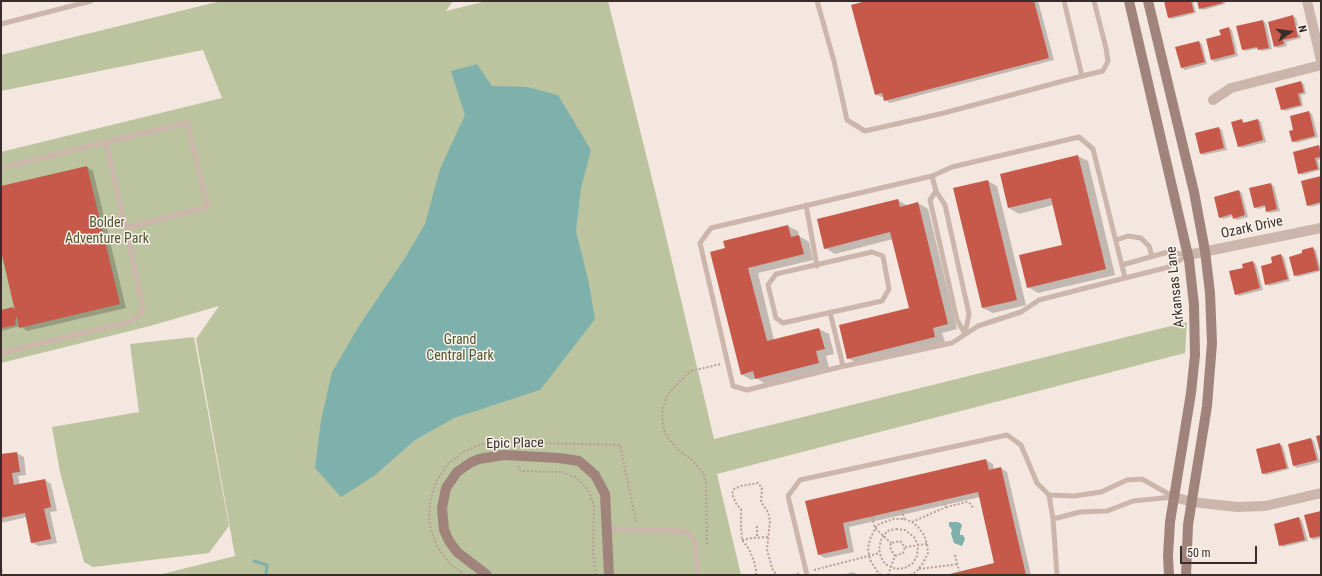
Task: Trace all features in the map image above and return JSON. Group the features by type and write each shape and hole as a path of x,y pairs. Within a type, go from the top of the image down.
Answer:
{"main road":[{"name":"Arkansas Lane","path":"1129,1 1188,255 1194,305 1195,355 1191,392 1170,522 1168,556 1169,575"},
{"path":"1148,1 1194,192 1205,252 1210,293 1212,343 1208,406 1188,525 1186,575"},
{"name":"Epic Place","path":"487,575 457,552 449,541 442,521 443,499 446,488 457,472 470,463 490,456 518,456 559,458 579,461 595,475 605,494 609,575"}],"street":[{"path":"1307,1 1321,60"},
{"path":"1213,100 1231,88 1321,65"},
{"name":"Ozark Drive","path":"1188,255 1321,228"},
{"path":"1174,497 1192,502 1237,507 1264,506 1321,493"}],"lane":[{"path":"1,24 91,1"},
{"path":"817,1 834,61 847,120 865,131 944,113 1082,76 1103,72 1108,61 1094,1"},
{"path":"1064,1 1082,76"},
{"path":"1,168 187,123 208,207 126,228"},
{"path":"1125,278 1093,149 1079,137 952,167 932,176 711,228 700,243 733,386 747,390 843,366 952,343 978,326 1021,312 1039,300 1169,267 1188,255"},
{"path":"1,354 129,322 140,315 142,311 143,301 106,142"},
{"path":"932,176 936,190 945,205 969,314 965,334"},
{"path":"936,190 930,200 958,320 965,334"},
{"path":"806,205 817,266"},
{"path":"1116,240 1128,236 1141,238 1149,246 1152,256"},
{"path":"872,252 883,256 889,289 882,301 783,323 776,318 768,285 776,274 817,266 872,252"},
{"path":"1122,265 1168,252 1188,255"},
{"path":"830,312 843,366"},
{"path":"806,573 788,496 800,480 1007,435 1021,446 1037,483 1049,495 1053,519 1057,575"},
{"path":"1049,495 1074,496 1101,492 1127,480 1142,479 1174,497"},
{"path":"1053,519 1080,512 1107,511 1133,500 1174,497"},
{"path":"607,529 684,531 691,536 695,543 698,575"}],"path":[{"path":"707,544 706,482 703,473 692,460 678,450 668,438 664,430 662,415 663,407 668,394 691,371 727,362"},
{"path":"465,575 449,563 438,548 431,530 429,516 430,502 436,482 447,465 463,452 482,444 502,442 620,445 638,530"},
{"path":"518,456 519,470 562,472 569,474 580,481 589,492 592,498 594,512 593,552 596,575"},
{"path":"756,575 754,561 749,549 742,540 741,509 737,506 732,494 734,489 758,483 762,488 762,502 768,512 770,521 767,550 773,571 778,575"},
{"path":"942,500 946,507"},
{"path":"912,522 946,507 968,502 973,508"},
{"path":"902,510 904,519"},
{"path":"872,517 875,528 891,543 891,550 895,556"},
{"path":"880,574 869,557 868,548 870,539 877,524 893,519 904,519 912,522 924,535 928,553 916,572 910,575"},
{"path":"757,526 757,537"},
{"path":"896,529 905,530 914,537 918,545 918,556 913,563 905,568 891,567 885,564 879,549 887,531 896,529"},
{"path":"742,540 757,537 769,537"},
{"path":"891,543 900,541 905,547"},
{"path":"905,547 927,544"},
{"path":"888,575 895,556 903,553 905,547"},
{"path":"806,573 880,553"},
{"path":"955,555 959,571"},
{"path":"918,569 958,564"},
{"path":"875,575 884,575"}],"green space":[{"name":"Grand Central Park","path":"221,1 453,1 446,11 487,1 608,1 714,439 1187,322 1185,353 717,474 741,575 158,575 235,556 196,339 219,306 150,326 1,363 1,152 222,98 203,50 1,91 1,55"},
{"path":"194,337 229,526 209,553 93,567 84,562 60,472 52,427 139,412 130,344"}],"water":[{"path":"477,64 492,86 527,87 558,95 591,150 581,188 576,231 588,279 595,319 540,390 454,418 415,440 374,476 341,497 315,468 321,421 332,372 359,326 405,258 425,224 440,169 465,115 451,71"},
{"path":"949,522 957,522 962,525 960,535 963,535 965,539 962,546 954,543"}],"building":[{"path":"866,1 1034,1 1049,58 884,101 882,93 875,95 851,5"},
{"path":"1164,1 1191,1 1194,12 1168,18"},
{"path":"1197,1 1222,1 1223,3 1199,9"},
{"path":"1293,15 1298,37 1283,40 1284,44 1274,47 1268,22"},
{"path":"1263,20 1269,48 1258,50 1257,47 1242,50 1236,26"},
{"path":"1229,27 1235,54 1211,60 1206,39 1221,35 1219,30"},
{"path":"1199,41 1205,62 1181,68 1175,47"},
{"path":"1301,81 1304,92 1298,94 1301,105 1281,110 1275,88"},
{"path":"1309,111 1315,136 1292,142 1289,131 1293,130 1290,116"},
{"path":"1242,119 1243,123 1258,119 1263,140 1238,147 1231,122"},
{"path":"1219,127 1224,148 1200,154 1195,133"},
{"path":"1319,145 1321,157 1315,158 1318,169 1298,174 1293,152"},
{"path":"1078,155 1106,269 1027,288 1019,255 1062,245 1051,198 1008,208 1000,174"},
{"path":"87,166 120,304 19,328 17,317 15,321 16,325 1,328 1,310 13,307 15,311 1,251 1,186"},
{"path":"1321,176 1321,202 1307,206 1301,181"},
{"path":"988,180 1017,300 982,308 953,188"},
{"path":"1271,183 1277,209 1266,212 1265,205 1254,208 1249,188"},
{"path":"1239,190 1245,215 1233,219 1232,214 1219,218 1214,197"},
{"path":"898,199 900,207 918,202 948,324 933,328 935,337 847,359 839,325 909,308 890,232 824,249 817,219"},
{"path":"788,225 791,237 799,235 804,254 748,268 767,341 819,328 825,349 816,351 819,363 755,379 753,371 741,375 710,252 725,248 723,241"},
{"path":"1313,247 1319,270 1294,276 1289,257 1302,253 1302,250"},
{"path":"1281,254 1288,279 1265,285 1261,266 1272,263 1271,257"},
{"path":"1253,261 1260,288 1235,295 1229,271 1243,268 1242,264"},
{"path":"1321,435 1321,452 1320,452 1316,436"},
{"path":"1311,438 1317,460 1293,466 1288,444"},
{"path":"1280,443 1287,468 1262,474 1256,449"},
{"path":"17,452 20,472 12,473 14,485 45,479 51,507 44,509 51,539 31,543 25,513 1,518 1,454"},
{"path":"986,459 989,470 1001,467 1026,575 946,575 994,563 978,492 843,523 848,548 818,555 805,501"},
{"path":"1321,511 1321,536 1310,538 1304,515"},
{"path":"1299,517 1305,540 1279,546 1274,524"}],"waterway":[{"path":"254,561 267,565 266,575"}],"park label":[{"name":"Bolder Adventure Park","path":"107,232"}]}
